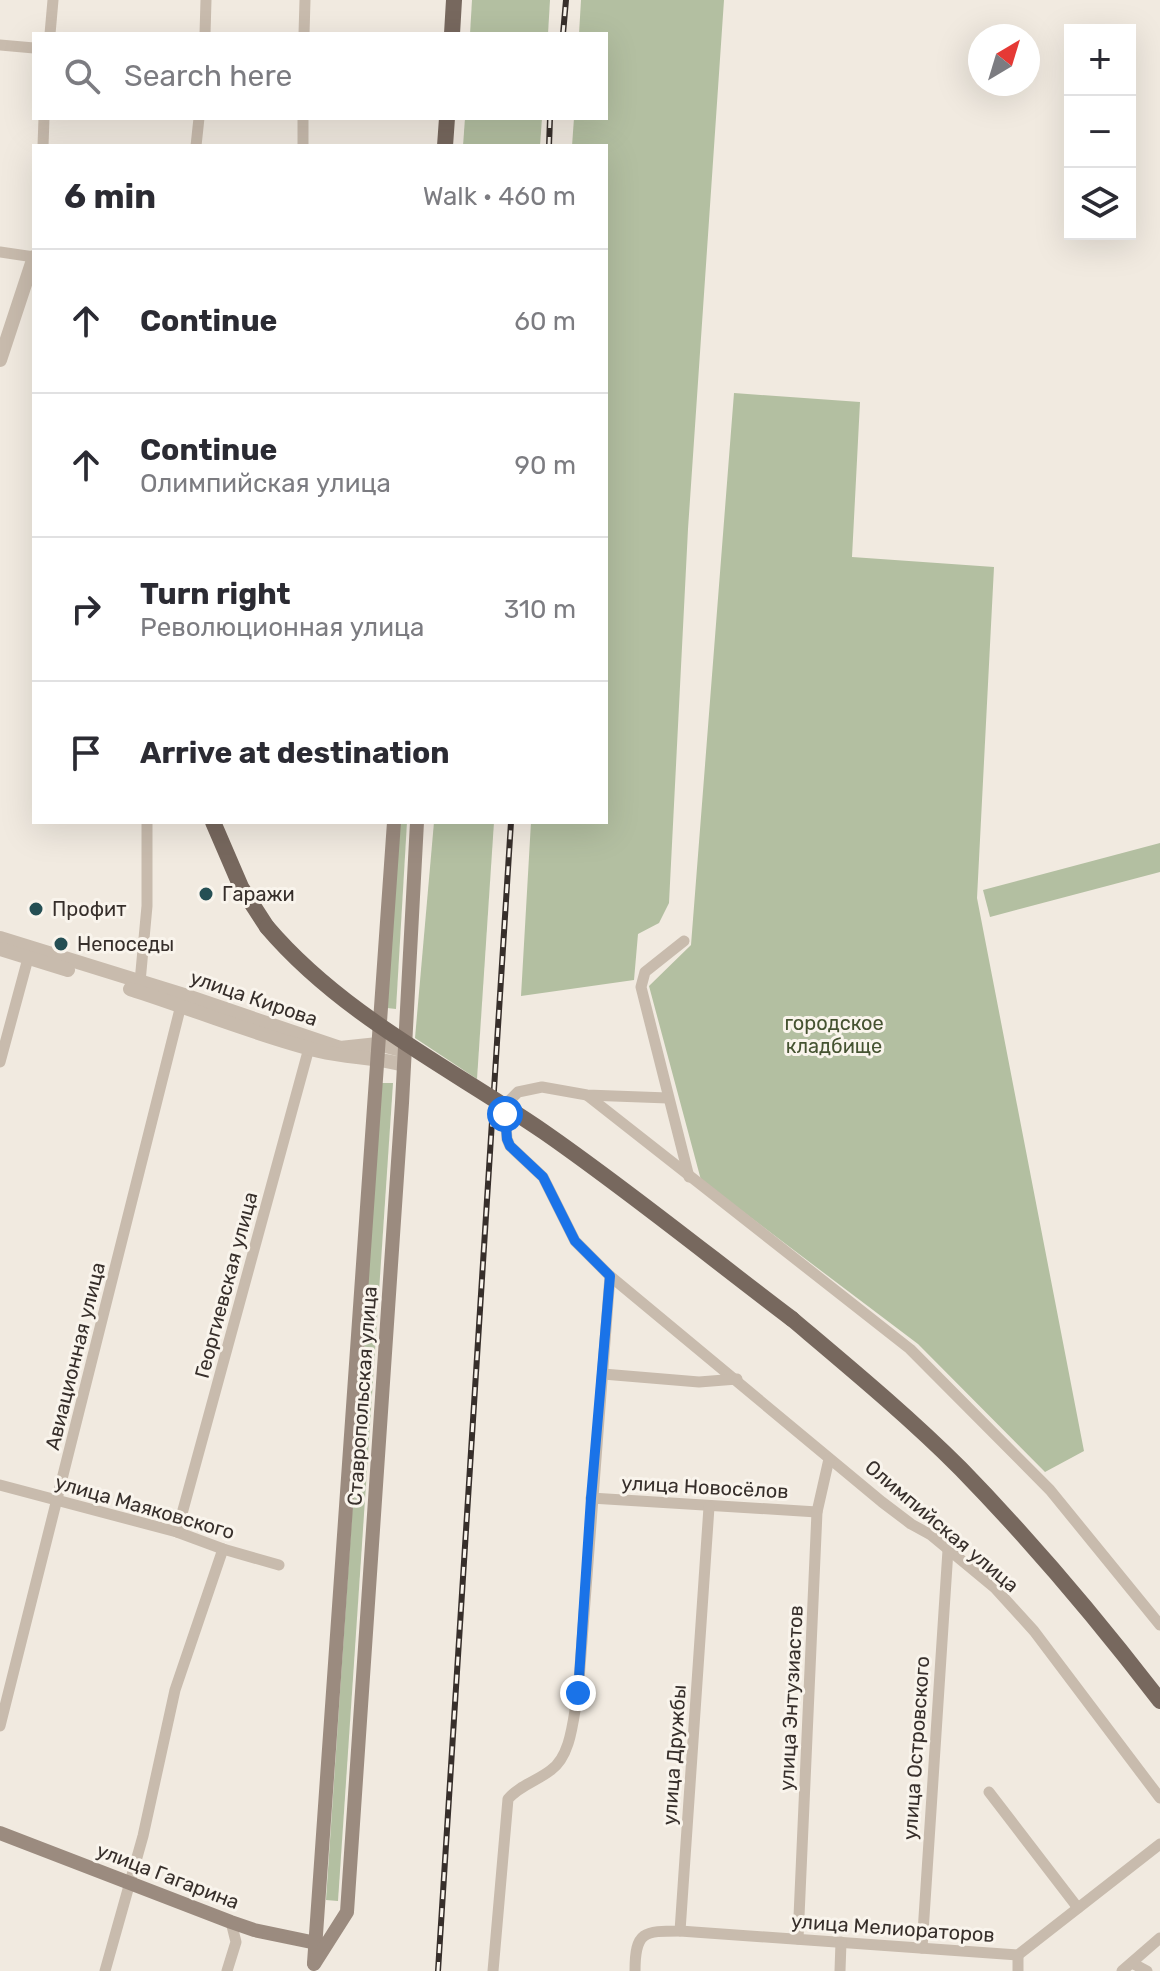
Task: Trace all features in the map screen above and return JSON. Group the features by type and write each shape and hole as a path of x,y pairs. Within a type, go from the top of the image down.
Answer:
{"main road":[{"path":"452,32 454,0"},
{"path":"445,144 447,120"},
{"path":"214,824 241,887 267,927 331,992 546,1134 792,1319 876,1389 960,1469 1071,1589 1160,1701"},
{"name":"Ставропольская улица","path":"314,1967 320,1944 394,824"},
{"name":"Ставропольская улица","path":"320,1944 347,1912 405,1058 417,824"},
{"name":"улица Гагарина","path":"0,1833 254,1930 320,1944"}],"street":[{"path":"50,32 53,0"},
{"path":"205,32 206,0"},
{"path":"304,32 305,0"},
{"path":"0,45 32,48"},
{"path":"43,144 44,120"},
{"path":"196,144 199,120"},
{"path":"303,120 303,144"},
{"path":"0,252 32,256"},
{"path":"0,360 32,262"},
{"path":"140,982 147,906 147,824"},
{"name":"улица Кирова","path":"0,938 30,953 340,1048 378,1051 405,1058"},
{"path":"684,941 645,972 641,987 689,1177"},
{"name":"улица Кирова","path":"0,949 30,953 140,982 309,1048 345,1057 378,1051"},
{"path":"0,1062 30,953"},
{"name":"Авиационная улица","path":"0,1726 183,1000"},
{"name":"Георгиевская улица","path":"177,1532 309,1048"},
{"name":"Олимпийская улица","path":"587,1095 542,1087 518,1092 510,1100 505,1114 507,1139 517,1154 543,1177 575,1241 610,1276 829,1459 911,1524 931,1535 995,1588 1034,1631 1160,1798"},
{"path":"587,1095 668,1098"},
{"path":"587,1095 910,1349 1050,1490 1160,1625"},
{"path":"493,1971 508,1799 516,1789 555,1768 565,1753 578,1693 610,1276"},
{"path":"603,1374 699,1382 737,1379"},
{"name":"улица Энтузиастов","path":"798,1939 817,1512 829,1459"},
{"name":"улица Маяковского","path":"0,1485 177,1532 279,1565"},
{"name":"улица Новосёлов","path":"591,1498 817,1512"},
{"name":"улица Дружбы","path":"680,1931 709,1507"},
{"path":"105,1971 143,1836 175,1690 223,1549"},
{"name":"улица Островского","path":"922,1948 948,1550"},
{"path":"989,1792 1078,1908"},
{"name":"улица Мелиораторов","path":"680,1931 1018,1955 1160,1844"},
{"path":"227,1971 236,1942 231,1922"},
{"path":"236,1942 254,1930"},
{"path":"635,1971 635,1949 640,1938 650,1931 680,1931"},
{"path":"1122,1971 1160,1938"},
{"path":"840,1971 841,1942"},
{"path":"1018,1955 1018,1971"},
{"path":"1132,1963 1147,1971"}],"green space":[{"path":"472,0 550,0 548,32 470,32"},
{"path":"581,0 724,0 688,529 669,903 659,923 638,934 634,980 521,996 531,824 608,824 608,144 572,144 574,120 608,120 608,32 579,32"},
{"path":"465,120 542,120 540,144 463,144"},
{"name":"городское кладбище","path":"734,393 860,402 852,557 994,567 977,898 1084,1451 1045,1472 918,1344 701,1180 649,986 691,945"},
{"path":"398,824 407,824 396,1009 387,1008"},
{"path":"434,824 494,824 477,1079 415,1038"},
{"path":"1160,843 1160,872 990,917 983,890"},
{"path":"381,1083 393,1083 338,1901 326,1900"}],"railway":[{"path":"563,32 566,0"},
{"path":"549,144 550,120"},
{"path":"438,1971 511,824"}],"place":[{"name":"Гаражи","path":"206,894"},
{"name":"Профит","path":"36,909"},
{"name":"Непоседы","path":"61,944"}],"route":[{"path":"505,1114 510,1146 543,1177 575,1241 610,1276 578,1693"}]}
